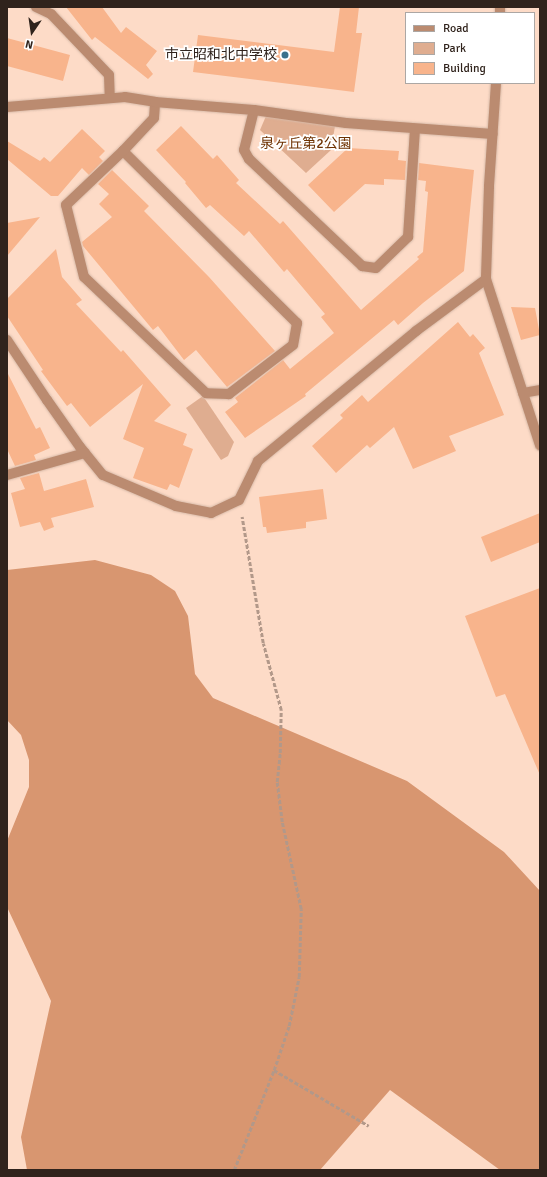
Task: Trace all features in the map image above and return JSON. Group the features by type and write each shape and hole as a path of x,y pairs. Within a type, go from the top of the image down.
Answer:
{"street":[{"path":"36,7 51,14 109,75 110,98"},
{"path":"496,84 489,188 486,279 540,445"},
{"path":"7,107 126,97 155,102 254,110 346,123 493,134"},
{"path":"123,151 297,323 293,345 229,394 206,393 84,278 66,205 123,151 154,118 155,102"},
{"path":"254,110 244,150 249,159 362,266 376,268 408,237 415,129"},
{"path":"7,340 47,400 85,453 103,474 176,506 211,513 239,500 258,461 422,327 486,279"},
{"path":"523,393 540,390"},
{"path":"7,475 85,453"}],"path":[{"path":"234,1170 274,1070 289,1026 298,977 302,909 281,816 277,782 280,753 281,710 263,643 239,500"},
{"path":"274,1070 369,1126"}],"green space":[{"name":"泉ヶ丘第2公園","path":"266,116 335,126 331,150 306,173 260,130"},
{"path":"203,396 234,442 228,456 221,460 186,408"}],"shaded area":[{"path":"95,560 151,575 175,591 188,616 195,674 213,698 407,781 504,852 540,891 540,1170 500,1170 390,1090 320,1170 27,1170 21,1137 51,1001 7,907 7,841 29,787 29,760 21,735 7,720 7,570"}],"building":[{"path":"66,7 102,7 121,33 126,27 157,51 146,65 153,74 148,79 95,37 92,40"},
{"path":"340,7 359,7 356,33 362,33 354,92 193,72 198,35 334,52"},
{"path":"7,38 70,55 63,81 7,66"},
{"path":"181,126 213,159 217,155 239,180 236,183 280,224 283,221 361,310 419,259 417,257 423,252 428,192 425,191 426,181 418,180 419,163 474,170 464,271 398,325 394,320 305,394 306,396 245,438 225,412 238,402 235,398 283,360 290,369 334,333 321,317 325,314 287,269 284,272 249,231 244,236 210,205 206,208 185,183 186,182 156,150"},
{"path":"82,129 105,151 99,157 103,161 89,175 82,168 58,196 51,196 7,159 7,141 40,161 44,157 50,162"},
{"path":"348,148 399,151 398,160 406,161 405,180 384,179 384,185 365,184 334,212 308,185"},
{"path":"112,170 149,206 144,211 209,277 275,351 227,387 196,350 184,360 158,326 153,330 83,246 82,242 112,217 99,204 109,194 98,184"},
{"path":"40,217 7,256 7,223"},
{"path":"56,249 62,277 82,300 76,304 121,352 123,350 171,405 154,421 187,434 183,445 193,449 179,488 170,484 167,490 133,478 144,448 123,439 143,384 90,427 71,403 67,406 41,371 43,370 7,316 7,299"},
{"path":"511,307 535,308 540,335 521,340"},
{"path":"458,322 470,337 473,334 485,348 479,353 504,415 449,436 456,451 413,469 394,427 370,448 367,445 336,473 312,446 343,418 340,415 362,395 368,402"},
{"path":"7,372 36,429 40,427 50,448 34,455 36,460 15,466 7,449"},
{"path":"39,473 44,491 86,479 94,507 51,518 54,527 44,531 40,522 20,527 11,493 25,489 20,478"},
{"path":"323,489 327,519 306,522 306,528 267,533 266,527 263,527 259,497"},
{"path":"540,513 540,542 491,562 481,537"},
{"path":"540,588 540,775 505,694 496,697 465,616"}],"place":[{"name":"市立昭和北中学校","path":"285,55"}]}
